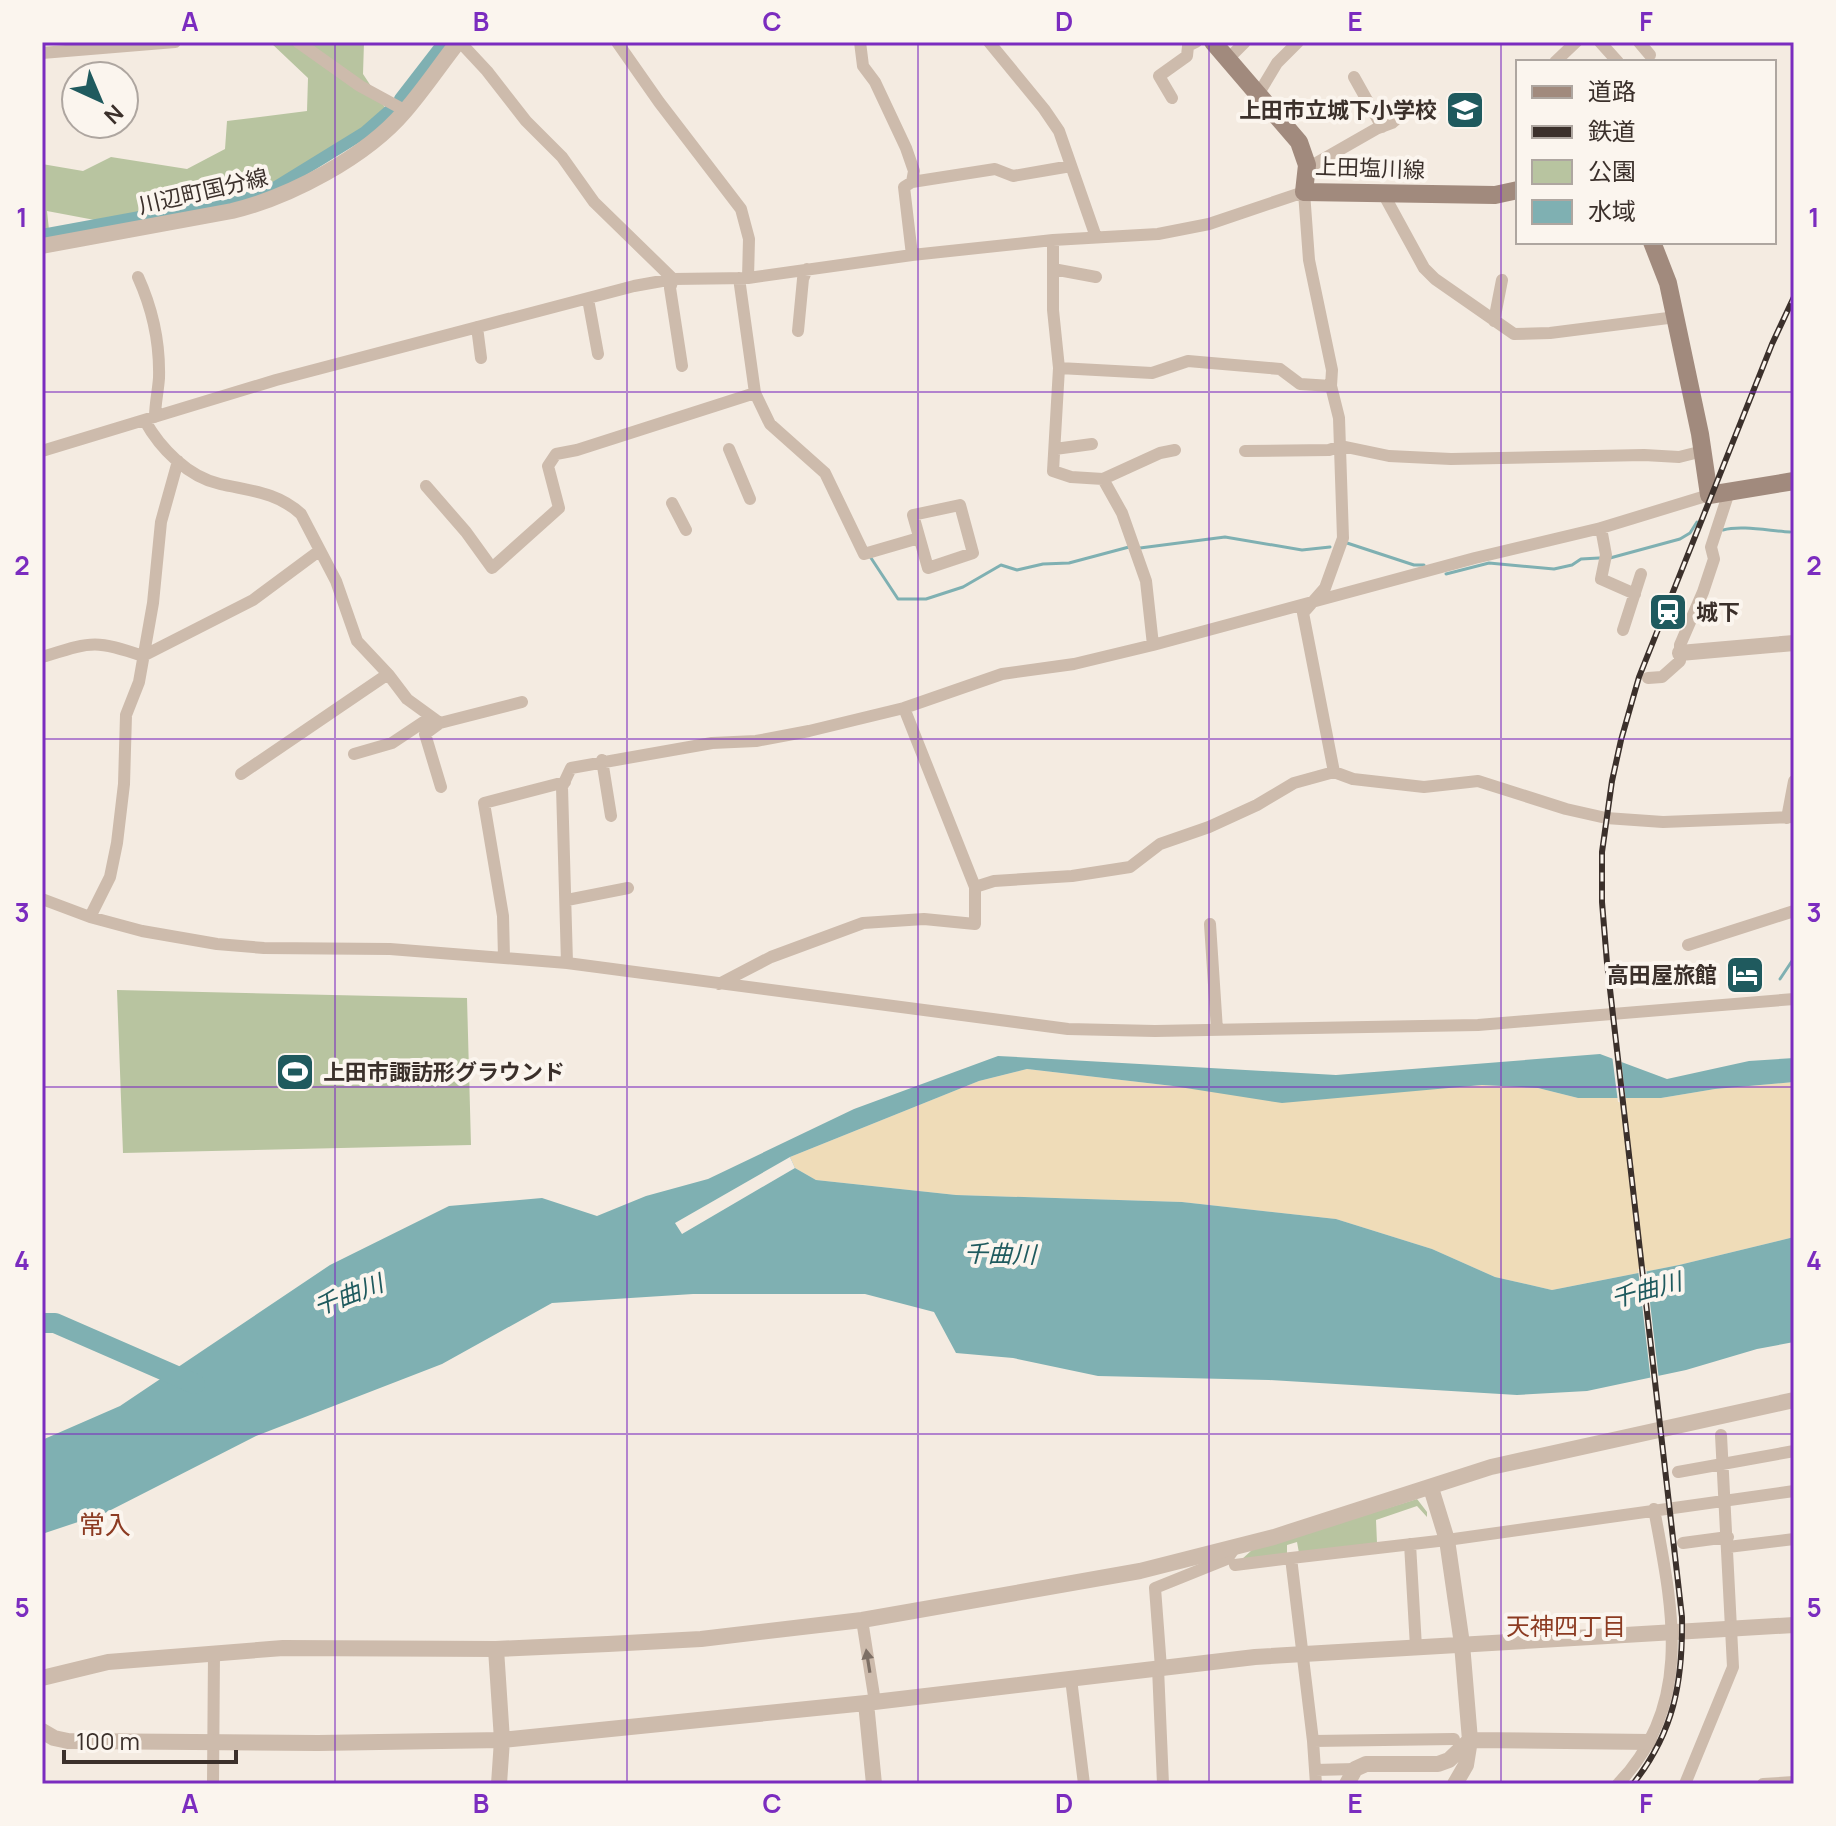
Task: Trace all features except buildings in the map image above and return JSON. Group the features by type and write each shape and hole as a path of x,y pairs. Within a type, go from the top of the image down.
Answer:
{"main road":[{"name":"上田塩川線","path":"1213,42 1299,142 1304,151 1306,169 1304,192 1495,195 1516,190"},
{"path":"1653,244 1668,283 1676,317 1709,495 1794,481"}],"street":[{"path":"42,53 175,42"},
{"path":"298,42 360,86 406,111"},
{"path":"459,42 487,71 526,121 562,157 594,202 673,279"},
{"name":"川辺町国分線","path":"42,246 232,211 277,198 298,188 369,144 406,111 459,42"},
{"path":"617,42 741,209 749,239 744,278 755,393 770,424 825,473 864,554 919,538"},
{"path":"860,42 863,66 875,82 906,148 914,171 912,182"},
{"path":"989,42 1059,131 1096,237"},
{"path":"1172,98 1159,76 1187,56 1188,46 1196,42"},
{"path":"1229,58 1245,42"},
{"path":"1259,93 1277,63 1298,42"},
{"path":"1557,60 1576,42"},
{"path":"1600,42 1616,60"},
{"path":"1639,42 1650,55"},
{"path":"1354,77 1382,127"},
{"path":"1306,169 1392,123 1409,108"},
{"path":"912,255 904,187 912,182 995,169 1013,176 1071,166"},
{"path":"42,451 291,376 634,286 673,279 744,278 1053,240 1158,234 1209,224 1304,192 1309,260 1332,370 1331,386 1339,418 1341,446 1343,538 1325,588 1303,613 1334,772"},
{"path":"1384,195 1424,268 1514,334 1550,333 1676,317"},
{"path":"1053,240 1053,310 1059,368 1053,471 1071,477 1103,479 1160,453 1175,450"},
{"path":"798,331 803,279 807,269"},
{"path":"1053,269 1096,277"},
{"path":"138,277 155,325 159,380 150,419 157,442 193,472 217,484 250,488 292,505 301,514 336,581 357,641 407,699 436,720"},
{"path":"673,279 670,288 682,366"},
{"path":"1494,321 1502,280"},
{"path":"588,299 598,354"},
{"path":"477,327 481,358"},
{"path":"1059,368 1152,373 1188,361 1280,369 1300,384 1331,386"},
{"path":"426,486 492,568 559,508 548,466 556,454 755,393"},
{"path":"1055,449 1092,444"},
{"path":"1245,451 1329,450 1341,446 1389,456 1451,459 1679,457 1703,451"},
{"path":"729,449 750,499"},
{"path":"90,917 110,877 117,843 124,784 126,715 139,682 153,603 161,522 178,461"},
{"path":"1103,479 1122,513 1146,581 1153,645"},
{"path":"1648,678 1662,677 1680,661 1680,645 1714,559 1711,547 1729,492"},
{"path":"567,963 562,787 571,768 602,760 712,743 756,741 809,731 904,708 1002,674 1074,664 1153,645 1475,558 1601,528 1709,495"},
{"path":"672,503 686,530"},
{"path":"960,505 973,553 928,568 919,538 913,515 960,505"},
{"path":"1601,528 1606,555 1601,579 1635,594"},
{"path":"42,657 89,642 143,656 253,600 319,551"},
{"path":"1623,630 1641,574"},
{"path":"1680,653 1794,643"},
{"path":"241,774 388,674"},
{"path":"354,754 392,743 436,720 522,702"},
{"path":"719,984 771,957 863,923 924,919 975,924 975,887 904,708"},
{"path":"436,720 425,734 441,787"},
{"path":"602,760 611,816"},
{"path":"975,887 994,881 1072,876 1130,867 1160,844 1209,827 1257,805 1294,783 1334,772 1353,779 1424,787 1478,781 1566,809 1606,818 1676,822 1790,818 1794,781"},
{"path":"504,958 503,916 484,803 565,782"},
{"path":"567,900 628,888"},
{"path":"42,899 90,917 142,931 217,944 264,948 390,949 567,963 1068,1029 1217,1030 1478,1025 1794,999"},
{"path":"1688,945 1794,911"},
{"path":"1210,924 1217,1030"},
{"path":"42,1678 108,1662 283,1648 496,1649 701,1639 862,1620 1112,1576 1274,1537 1491,1467 1794,1400"},
{"path":"1685,1784 1733,1667 1721,1435"},
{"path":"1678,1472 1794,1451"},
{"path":"1431,1488 1447,1540 1462,1644 1462,1740 1466,1765 1456,1784"},
{"path":"1235,1565 1447,1540 1794,1491"},
{"path":"1618,1784 1650,1742 1661,1718 1673,1663 1669,1589 1654,1509"},
{"path":"1683,1543 1794,1539"},
{"path":"1410,1544 1416,1647"},
{"path":"1163,1784 1155,1588 1227,1559 1236,1546"},
{"path":"1291,1558 1316,1784"},
{"path":"862,1620 871,1703 874,1784"},
{"path":"42,1731 68,1741 502,1740 871,1703 1303,1653 1794,1625"},
{"path":"496,1649 502,1740 499,1784"},
{"path":"213,1784 214,1653"},
{"path":"1071,1679 1084,1784"},
{"path":"1399,1764 1400,1740"},
{"path":"1315,1770 1355,1769 1366,1764 1438,1764 1449,1760 1462,1740"},
{"path":"1313,1741 1650,1742"},
{"path":"1438,1764 1448,1771 1456,1784"},
{"path":"1347,1784 1355,1769"},
{"path":"1763,1784 1794,1782"}],"green space":[{"path":"270,42 364,42 363,74 386,109 362,130 292,177 251,193 100,221 47,211 49,230 42,231 42,164 83,171 111,157 187,169 225,149 227,121 307,111 308,78"},
{"name":"上田市諏訪形グラウンド","path":"117,990 467,998 471,1145 123,1153"},
{"path":"1417,1499 1427,1512 1427,1517 1417,1506 1376,1520 1377,1543 1299,1553 1297,1542 1287,1545 1287,1554 1241,1560 1252,1550"}],"sand":[{"path":"1027,1069 1173,1086 1382,1092 1482,1085 1538,1088 1578,1098 1661,1098 1715,1089 1794,1082 1794,1237 1679,1265 1552,1290 1495,1277 1432,1249 1336,1219 1182,1202 956,1195 816,1180 795,1168 790,1157 979,1081"}],"water":[{"path":"1600,1054 1667,1079 1749,1061 1794,1058 1794,1082 1715,1089 1661,1098 1578,1098 1538,1088 1482,1085 1282,1103 1173,1086 1027,1069 979,1081 790,1157 795,1168 816,1180 956,1195 1182,1202 1336,1219 1432,1249 1495,1277 1552,1290 1679,1265 1794,1237 1794,1342 1587,1391 1517,1395 1269,1380 1098,1376 1013,1358 956,1353 934,1312 865,1294 693,1294 552,1303 442,1364 256,1436 105,1513 42,1534 42,1440 120,1406 330,1265 449,1206 542,1198 597,1216 646,1196 708,1179 854,1109 998,1056 1336,1075"}],"pier":[{"path":"1612,1055 1621,1058 1626,1102 1618,1102"},
{"path":"790,1157 795,1168 682,1234 675,1223"},
{"path":"1646,1268 1659,1380 1651,1382 1638,1269"}],"waterway":[{"path":"400,99 444,42"},
{"path":"42,235 227,201 274,188 365,132 389,111"},
{"path":"1610,558 1680,539 1690,533 1697,522"},
{"path":"1723,530 1747,528 1790,532"},
{"path":"1140,548 1225,537 1302,550 1330,547"},
{"path":"1347,543 1414,565 1424,565"},
{"path":"871,558 898,599 926,599 963,587 1001,565 1017,570 1043,564 1069,563 1129,547"},
{"path":"1446,574 1489,563 1554,569 1572,565 1581,559 1599,558"},
{"path":"1780,979 1794,958"},
{"name":"千曲川","path":"42,1323 55,1323 195,1384"}],"railway":[{"path":"1633,1784 1658,1745 1673,1705 1681,1663 1682,1617 1607,963 1602,852 1612,781 1639,677 1772,344 1794,297"}],"place":[{"name":"上田市立城下小学校","path":"1465,110"},
{"name":"城下","path":"1668,612"},
{"name":"高田屋旅館","path":"1745,975"},
{"name":"上田市諏訪形グラウンド","path":"295,1072"}],"district":[{"name":"常入","path":"105,1524"},
{"name":"天神四丁目","path":"1566,1625"}]}
